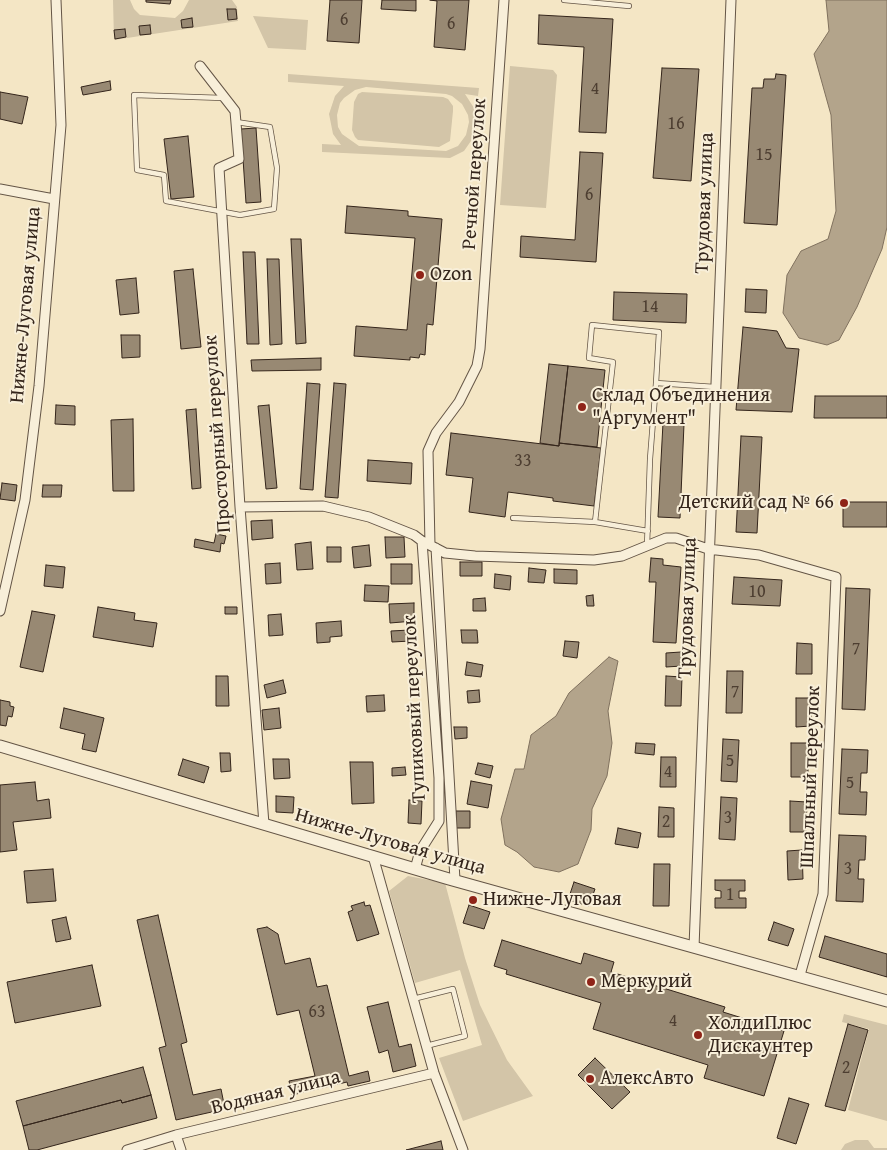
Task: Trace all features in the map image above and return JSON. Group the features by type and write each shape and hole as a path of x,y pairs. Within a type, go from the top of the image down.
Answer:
{"street":[{"name":"Нижне-Луговая улица","path":"0,611 24,500 39,386 61,125 56,0"},
{"name":"Речной переулок","path":"429,545 428,451 436,433 459,402 477,366 480,349 504,0"},
{"name":"Трудовая улица","path":"694,947 708,548 731,0"},
{"name":"Просторный переулок","path":"200,66 235,111 236,122 239,159 219,168 240,507 264,824"},
{"path":"0,189 54,199"},
{"path":"240,507 323,506 369,517 414,535 445,553 476,556 594,560 622,556 666,538 676,538 708,548"},
{"name":"Тупиковый переулок","path":"415,869 420,851 439,822 439,778 429,545"},
{"name":"Тупиковый переулок","path":"429,545 454,880"},
{"name":"Шпальный переулок","path":"708,548 759,555 836,577 823,894 800,975"},
{"name":"Нижне-Луговая улица","path":"0,746 415,869 800,975 887,1001"},
{"path":"373,856 434,1072 464,1150"},
{"name":"Водяная улица","path":"127,1150 176,1135 434,1072"},
{"path":"176,1135 181,1150"}],"lane":[{"path":"564,0 629,6"},
{"path":"225,98 134,95 137,170 164,175 166,201 240,215 274,209 277,168 270,126 236,122"},
{"path":"595,522 613,362 589,358 592,325 659,332 646,547"},
{"path":"656,383 715,387"},
{"path":"513,518 595,522 648,531"},
{"path":"413,999 453,989 465,1036 426,1046"}],"shaded area":[{"path":"113,0 130,0 134,9 140,15 175,18 183,11 189,0 232,0 237,7 238,21 114,40"},
{"path":"826,0 887,0 887,227 882,249 857,307 839,340 827,345 799,338 783,313 787,275 801,251 828,239 836,211 831,115 814,54 829,31"},
{"path":"253,16 308,20 306,50 268,48"},
{"path":"510,66 553,70 557,75 546,208 500,205"},
{"path":"288,74 479,88 478,96 465,94 476,114 476,130 464,151 450,158 322,152 322,144 341,145 333,134 329,114 335,96 344,86 288,82","holes":["366,87 446,94 462,104 468,115 469,122 466,135 458,146 446,151 359,146 342,134 338,127 337,115 340,103 355,90"]},
{"path":"362,92 443,97 448,99 453,106 450,141 439,147 358,140 352,130 354,102 358,94"},
{"path":"609,657 618,661 608,711 612,743 607,776 592,809 591,830 578,864 559,872 534,867 517,852 505,845 501,819 515,769 524,769 531,735 556,716 569,693"},
{"path":"408,876 445,883 480,1005 507,1060 533,1096 463,1121 439,1058 482,1045 460,970 415,983 389,891"},
{"path":"844,1014 887,1025 887,1121 848,1110 869,1029 842,1022"},
{"path":"855,1140 868,1140 874,1148 887,1148 887,1150 841,1150 845,1144"}],"building":[{"path":"146,0 171,0 170,4 146,2"},
{"path":"330,0 362,0 359,43 327,41"},
{"path":"382,0 416,0 416,11 381,9"},
{"path":"430,0 469,0 465,50 434,47 437,1"},
{"path":"227,9 236,9 237,19 228,20"},
{"path":"539,15 613,19 606,133 579,132 584,47 538,44"},
{"path":"192,18 193,27 182,28 181,20"},
{"path":"150,25 151,34 140,35 139,26"},
{"path":"125,29 126,37 115,39 114,30"},
{"path":"662,68 699,69 691,181 653,178"},
{"path":"776,74 786,75 777,225 744,223 752,88 763,88 764,79 775,79"},
{"path":"110,81 111,90 83,95 81,87"},
{"path":"0,92 28,97 22,124 0,119"},
{"path":"256,128 261,202 246,203 241,129"},
{"path":"188,136 194,197 171,199 164,139"},
{"path":"580,152 603,153 596,262 520,257 521,236 575,240"},
{"path":"347,206 408,211 408,216 442,219 433,325 427,324 425,355 420,354 419,358 410,357 410,360 354,356 356,326 407,330 415,238 345,233"},
{"path":"291,239 301,239 306,343 296,344"},
{"path":"243,252 255,252 259,344 247,344"},
{"path":"267,259 279,259 282,344 270,345"},
{"path":"193,269 201,347 181,349 174,271"},
{"path":"136,278 139,313 120,315 116,280"},
{"path":"746,289 767,290 766,313 745,312"},
{"path":"614,292 687,294 686,323 613,320"},
{"path":"743,327 777,331 786,348 799,349 792,412 736,410"},
{"path":"121,335 140,335 140,357 122,358"},
{"path":"321,358 321,370 252,371 251,360"},
{"path":"549,364 568,366 559,446 540,443"},
{"name":"Склад Объединения \"Аргумент\"","path":"568,366 605,370 597,447 559,443"},
{"path":"307,383 320,384 313,490 300,489"},
{"path":"334,383 346,384 338,498 325,497"},
{"path":"815,396 887,396 887,418 814,418"},
{"path":"56,405 75,406 75,425 55,424"},
{"path":"269,405 277,488 266,489 258,406"},
{"path":"196,409 201,488 192,489 186,410"},
{"path":"133,419 134,491 113,491 111,420"},
{"path":"663,423 684,424 680,518 658,517"},
{"path":"451,433 559,446 559,443 601,448 594,506 553,501 553,498 508,492 505,517 469,512 473,478 446,475"},
{"path":"741,436 762,437 757,533 736,532"},
{"path":"368,460 412,463 411,484 367,481"},
{"path":"2,483 17,485 15,501 0,499"},
{"path":"43,485 62,485 61,497 42,497"},
{"path":"843,502 887,502 887,527 843,527"},
{"path":"272,520 273,538 252,540 251,521"},
{"path":"216,534 226,536 224,544 221,543 220,552 194,547 195,539 214,543"},
{"path":"385,537 404,537 405,557 386,558"},
{"path":"311,542 313,569 297,570 295,544"},
{"path":"369,545 371,566 354,568 352,547"},
{"path":"327,547 341,547 341,562 327,562"},
{"path":"651,558 663,559 663,565 681,567 676,643 653,642 656,582 649,582"},
{"path":"460,562 482,562 482,576 460,576"},
{"path":"280,563 281,583 266,584 265,564"},
{"path":"391,564 412,564 412,584 391,584"},
{"path":"46,565 65,567 63,588 44,586"},
{"path":"529,568 546,570 544,583 528,582"},
{"path":"554,569 577,570 577,584 554,583"},
{"path":"495,574 511,576 510,590 494,588"},
{"path":"734,577 782,580 780,606 732,604"},
{"path":"365,585 389,586 388,602 364,601"},
{"path":"846,588 870,589 865,710 842,709"},
{"path":"593,595 594,606 587,606 586,596"},
{"path":"485,598 486,611 473,611 473,599"},
{"path":"414,603 414,621 390,623 389,604"},
{"path":"98,607 135,613 134,620 157,623 153,647 93,637"},
{"path":"225,607 237,607 237,614 225,614"},
{"path":"32,611 55,615 43,672 20,667"},
{"path":"281,614 283,635 269,636 268,615"},
{"path":"341,621 342,636 330,637 330,642 317,643 316,623"},
{"path":"410,630 411,641 392,642 391,631"},
{"path":"461,630 477,630 478,643 462,643"},
{"path":"565,641 579,642 577,658 563,656"},
{"path":"797,643 812,644 812,674 796,674"},
{"path":"681,652 682,666 666,667 666,653"},
{"path":"467,662 483,665 481,677 465,675"},
{"path":"727,671 743,671 742,713 726,713"},
{"path":"216,676 228,676 229,706 216,706"},
{"path":"666,676 682,677 681,706 665,706"},
{"path":"283,680 286,693 267,698 264,685"},
{"path":"479,690 480,702 468,703 467,691"},
{"path":"384,695 385,711 367,712 366,696"},
{"path":"796,698 811,698 811,726 796,727"},
{"path":"0,700 10,702 10,706 14,707 12,717 8,716 6,726 0,725"},
{"path":"64,708 104,718 96,752 82,749 85,734 60,728"},
{"path":"279,708 281,728 264,730 262,710"},
{"path":"454,727 467,727 467,738 455,739"},
{"path":"723,739 739,740 737,782 721,781"},
{"path":"636,743 655,744 654,755 635,753"},
{"path":"791,743 808,743 808,777 791,777"},
{"path":"842,749 868,750 867,773 861,773 860,792 867,792 866,815 839,814"},
{"path":"220,753 230,753 231,771 221,772"},
{"path":"661,757 676,757 676,787 660,787"},
{"path":"183,759 209,767 204,783 178,775"},
{"path":"273,759 289,759 290,778 274,779"},
{"path":"350,762 373,762 374,803 352,804"},
{"path":"478,763 493,766 490,778 475,774"},
{"path":"405,767 406,775 392,776 392,768"},
{"path":"471,781 492,785 488,808 467,804"},
{"path":"35,782 37,801 49,799 51,818 13,822 17,850 0,852 0,785"},
{"path":"276,796 294,797 293,813 276,812"},
{"path":"721,797 737,798 735,840 719,839"},
{"path":"409,800 422,801 421,824 408,823"},
{"path":"790,801 807,802 806,832 790,832"},
{"path":"659,807 674,808 674,837 658,837"},
{"path":"456,811 470,811 470,828 456,828"},
{"path":"618,828 641,833 638,848 615,844"},
{"path":"839,835 866,836 865,860 859,860 858,879 864,879 863,902 836,901"},
{"path":"802,850 803,879 788,880 787,851"},
{"path":"654,864 670,864 669,906 653,906"},
{"path":"53,869 56,901 27,903 24,871"},
{"path":"715,880 745,880 745,891 739,891 739,898 746,898 746,908 715,908 715,898 721,898 721,891 715,890"},
{"path":"574,882 595,889 589,906 568,900"},
{"path":"364,902 365,906 370,905 379,934 357,941 348,912 353,910 351,906"},
{"path":"469,905 490,912 484,929 463,923"},
{"path":"158,915 187,1042 181,1044 193,1095 221,1089 225,1109 176,1120 159,1048 166,1046 137,920"},
{"path":"66,917 71,939 56,942 52,920"},
{"path":"774,922 794,929 788,946 768,940"},
{"path":"267,927 278,934 285,964 310,958 317,987 327,985 349,1076 368,1071 370,1081 348,1086 347,1082 292,1095 289,1081 315,1076 299,1010 277,1015 257,929"},
{"path":"825,936 887,954 887,977 819,957"},
{"path":"502,940 581,964 584,953 614,962 611,972 725,1007 723,1012 784,1031 764,1096 704,1078 708,1065 593,1029 601,1003 506,974 507,970 494,966"},
{"path":"92,965 101,1006 15,1023 7,982"},
{"path":"388,1002 399,1047 411,1044 416,1066 393,1072 388,1050 379,1053 367,1007"},
{"path":"848,1024 868,1030 845,1111 825,1106"},
{"path":"595,1058 630,1092 612,1109 578,1075"},
{"path":"143,1067 151,1095 122,1103 121,1100 23,1126 16,1101"},
{"path":"151,1095 157,1118 37,1150 29,1150 23,1126 121,1100 122,1103"},
{"path":"789,1098 809,1104 796,1144 777,1138"},
{"path":"441,1141 443,1150 406,1150"}],"place":[{"name":"Ozon","path":"420,275"},
{"name":"Склад Объединения \"Аргумент\"","path":"582,407"},
{"name":"Детский сад № 66","path":"844,503"},
{"name":"Нижне-Луговая","path":"473,900"},
{"name":"Меркурий","path":"591,982"},
{"name":"ХолдиПлюс Дискаунтер","path":"698,1035"},
{"name":"АлексАвто","path":"590,1079"}]}
